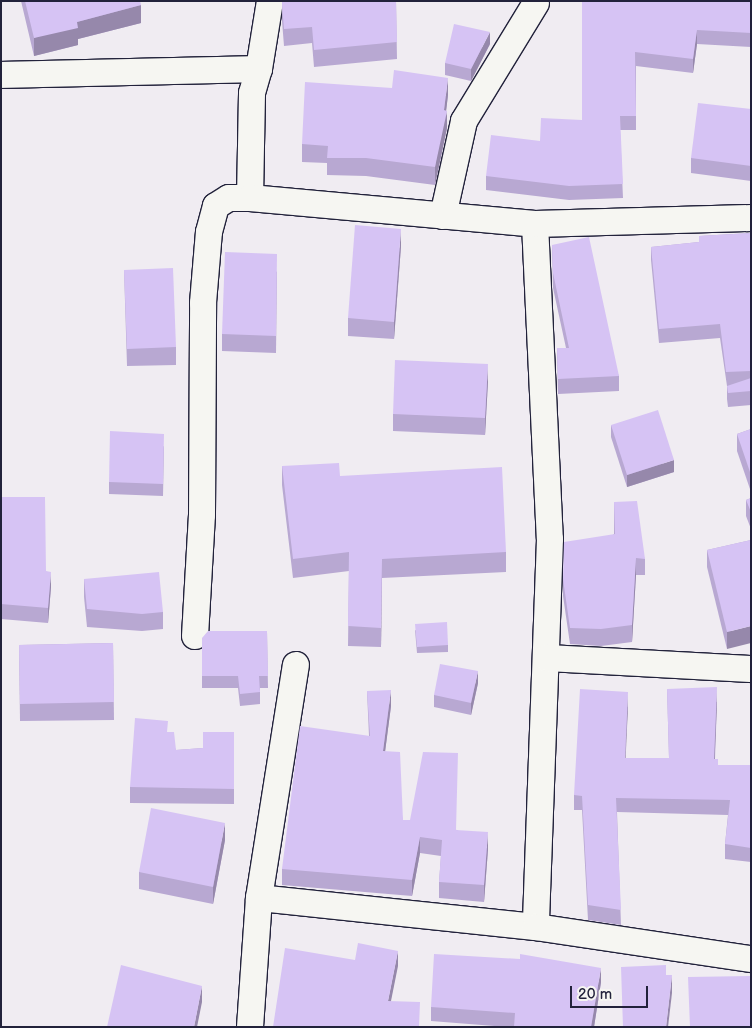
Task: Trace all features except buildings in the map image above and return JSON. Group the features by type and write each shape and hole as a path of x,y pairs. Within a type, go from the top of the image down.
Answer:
{"street":[{"path":"250,198 252,93 260,69 270,1"},
{"path":"444,216 464,120 536,3"},
{"path":"1,75 260,69"},
{"path":"195,636 202,515 203,303 209,232 216,206 230,198 250,198 535,224 751,218"},
{"path":"535,224 550,539 536,928"},
{"path":"547,658 751,669"},
{"path":"250,1027 259,898 296,666"},
{"path":"259,898 536,928 751,960"}]}
